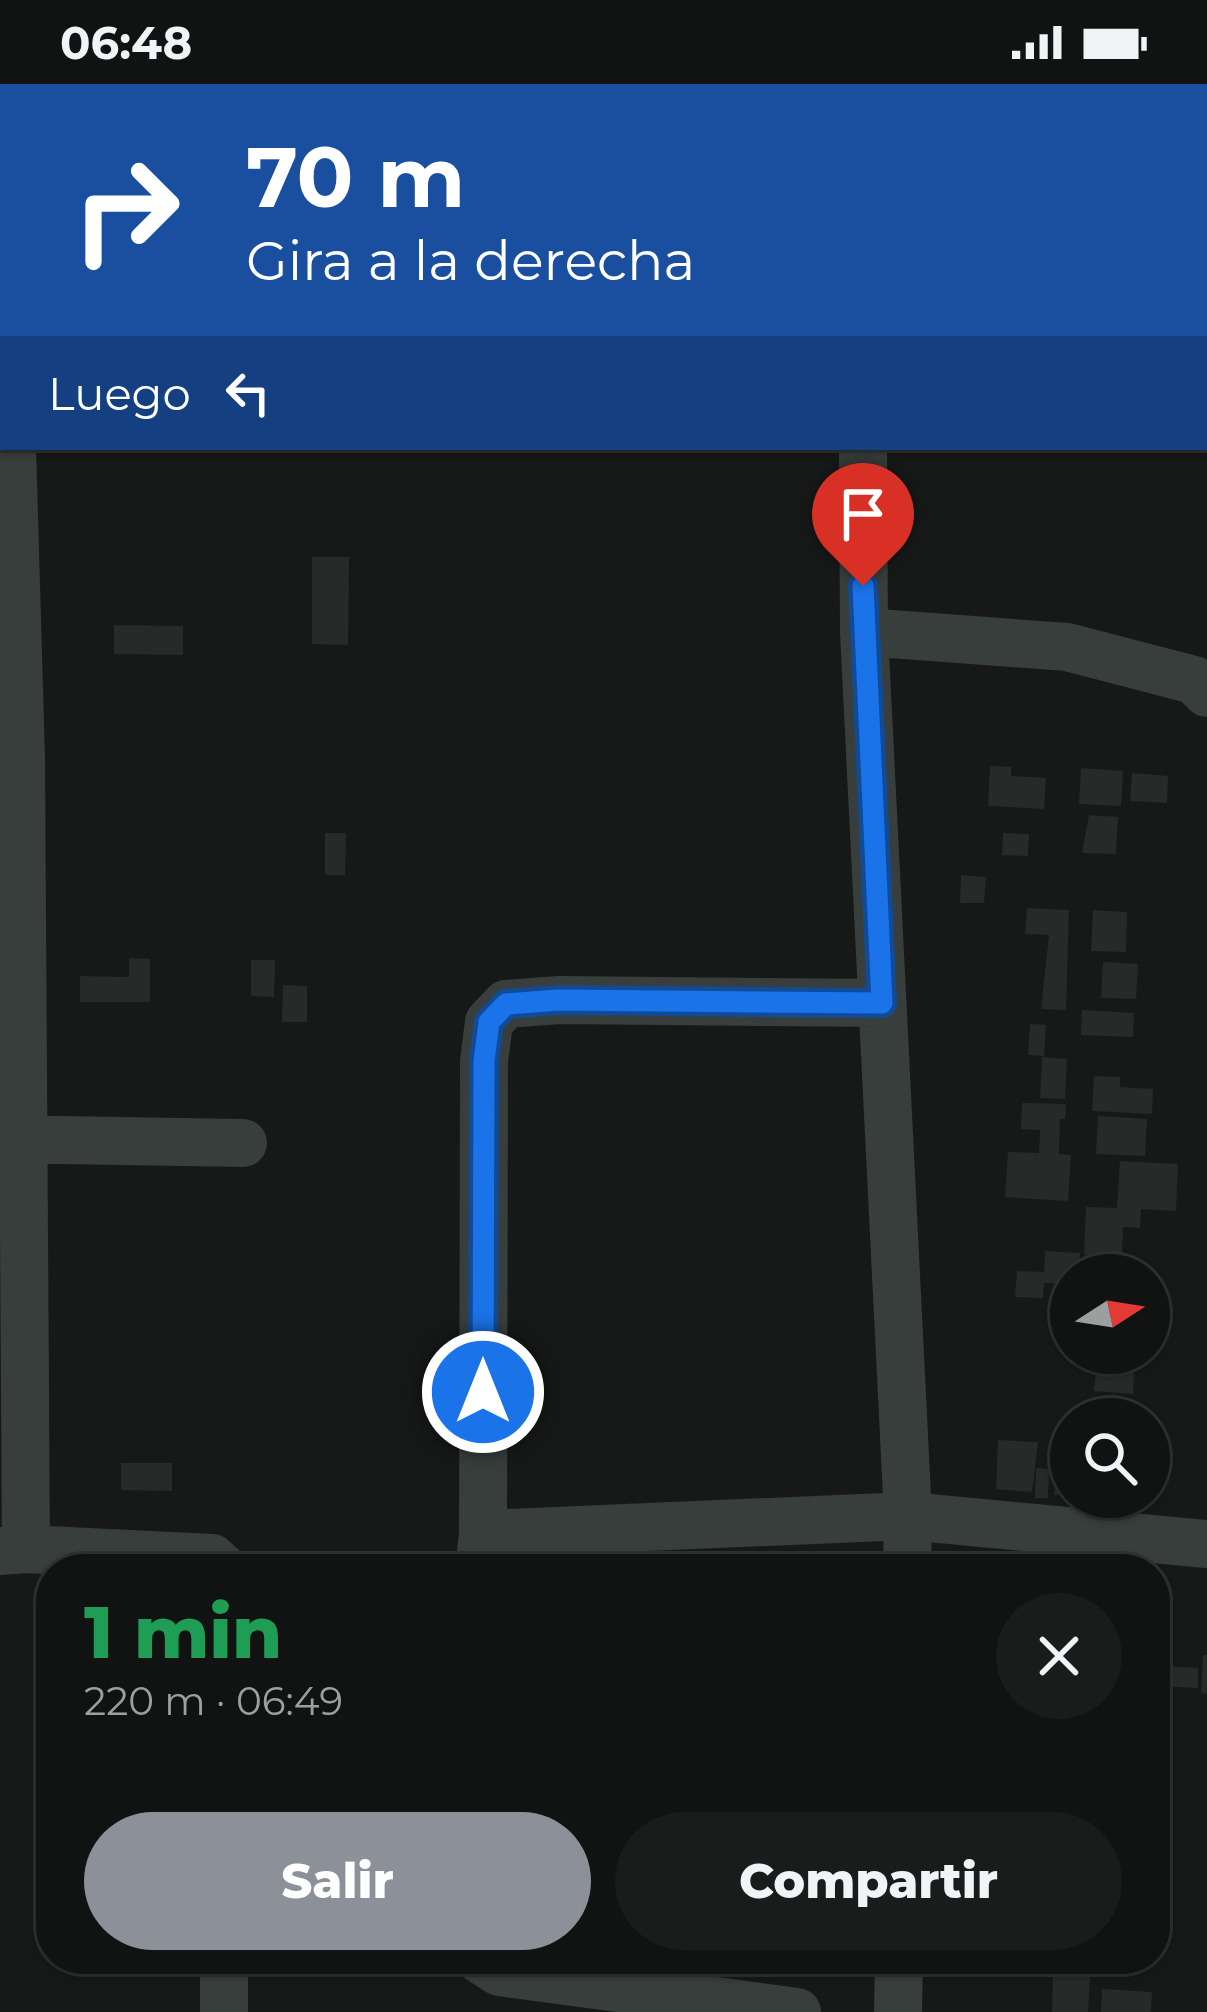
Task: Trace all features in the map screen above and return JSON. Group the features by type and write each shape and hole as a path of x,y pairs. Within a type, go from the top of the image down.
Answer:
{"street":[{"path":"12,450 21,758 11,1140 13,1550 112,1554"},
{"path":"863,450 863,632 907,1554"},
{"path":"863,632 1067,647 1194,680 1207,693"},
{"path":"882,1003 559,1000 506,1004 489,1022 484,1061 481,1552 908,1516 1207,1544"},
{"path":"11,1140 243,1143"},
{"path":"224,1974 224,2012"},
{"path":"514,1974 797,2012"},
{"path":"898,2012 899,1974"}],"building":[{"path":"312,557 349,557 348,645 312,644"},
{"path":"114,625 183,626 183,655 114,654"},
{"path":"990,766 1011,767 1011,776 1046,778 1044,809 988,806"},
{"path":"1081,768 1123,771 1121,806 1079,804"},
{"path":"1132,773 1168,776 1167,803 1130,801"},
{"path":"1089,815 1118,817 1116,854 1082,853"},
{"path":"325,833 346,833 345,875 325,875"},
{"path":"1003,833 1029,834 1028,856 1002,855"},
{"path":"961,875 986,877 984,903 960,903"},
{"path":"1027,908 1069,910 1066,1010 1041,1009 1049,935 1025,934"},
{"path":"1093,910 1127,912 1126,952 1091,951"},
{"path":"129,958 150,959 150,1002 80,1002 80,976 129,977"},
{"path":"251,960 275,960 274,997 251,996"},
{"path":"1103,962 1138,964 1136,999 1101,998"},
{"path":"283,985 307,986 307,1022 282,1022"},
{"path":"1082,1010 1134,1013 1133,1037 1081,1035"},
{"path":"1030,1024 1046,1025 1044,1056 1028,1055"},
{"path":"1042,1057 1067,1059 1065,1099 1040,1098"},
{"path":"1094,1076 1120,1077 1120,1087 1153,1089 1152,1114 1092,1111"},
{"path":"1022,1103 1066,1104 1065,1119 1060,1119 1059,1154 1071,1155 1068,1201 1005,1197 1008,1152 1039,1153 1040,1130 1021,1129"},
{"path":"1098,1116 1147,1119 1145,1156 1096,1154"},
{"path":"1120,1161 1178,1164 1176,1211 1141,1209 1140,1228 1123,1227 1122,1254 1084,1254 1086,1207 1117,1208"},
{"path":"1045,1251 1080,1253 1050,1254 1050,1283 1044,1283 1043,1298 1015,1297 1017,1271 1044,1272"},
{"path":"1095,1374 1134,1374 1133,1394 1094,1391"},
{"path":"998,1440 1038,1442 1032,1492 996,1489"},
{"path":"121,1463 172,1463 172,1491 121,1490"},
{"path":"1036,1468 1049,1469 1048,1498 1035,1498"},
{"path":"1203,1655 1207,1655 1207,1694 1201,1693"},
{"path":"1170,1667 1198,1668 1198,1688 1170,1687"},
{"path":"1053,1975 1090,1977 1088,2012 1052,2012"},
{"path":"1102,1989 1152,1992 1151,2012 1101,2012"}],"route":[{"path":"483,1392 484,1061 489,1022 506,1004 559,1000 882,1003 863,586"}]}
